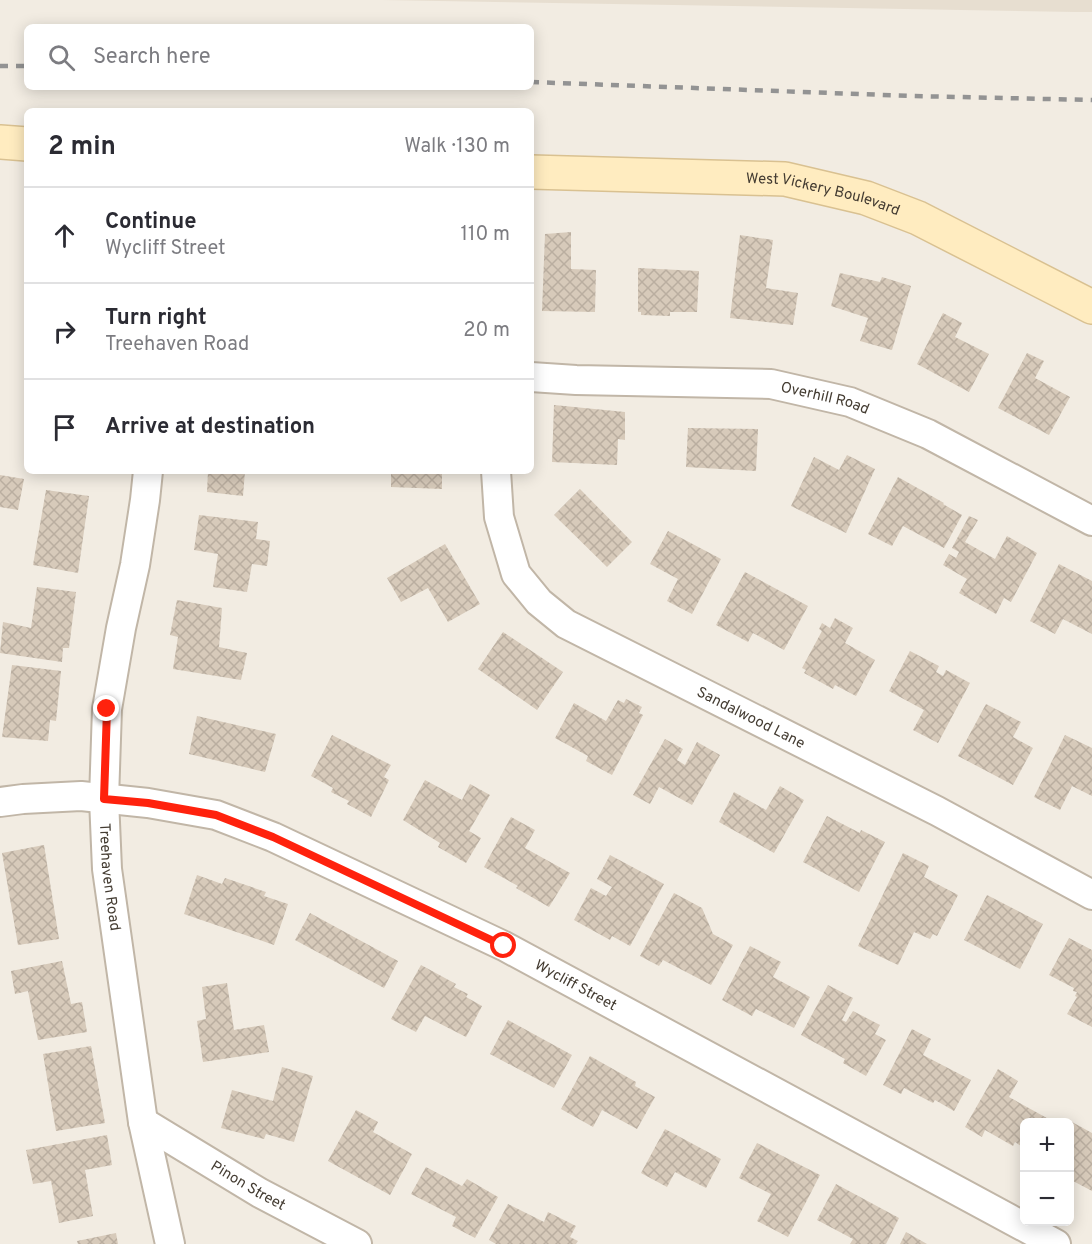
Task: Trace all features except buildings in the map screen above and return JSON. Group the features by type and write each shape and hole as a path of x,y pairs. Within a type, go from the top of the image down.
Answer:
{"main road":[{"path":"0,142 24,144"},
{"path":"0,163 24,163"},
{"name":"West Vickery Boulevard","path":"534,172 785,179 866,198 918,218 1092,307"}],"street":[{"name":"Overhill Road","path":"534,377 771,384 850,402 928,434 1092,521"},
{"name":"Treehaven Road","path":"148,474 135,565 107,709 104,799 107,870 143,1122 170,1244"},
{"name":"Sandalwood Lane","path":"496,474 499,517 516,574 539,602 566,624 937,811 1092,895"},
{"name":"Wycliff Street","path":"0,802 81,796 148,803 216,815 273,837 504,946 1056,1244"},
{"name":"Pinon Street","path":"143,1122 260,1193 357,1244"}],"shaded area":[{"path":"382,0 1092,0 1092,12 1075,12"}],"railway":[{"path":"0,66 24,66"},
{"path":"534,82 1092,100"}],"route":[{"path":"107,709 104,799 148,803 216,815 273,837 504,946"}]}
